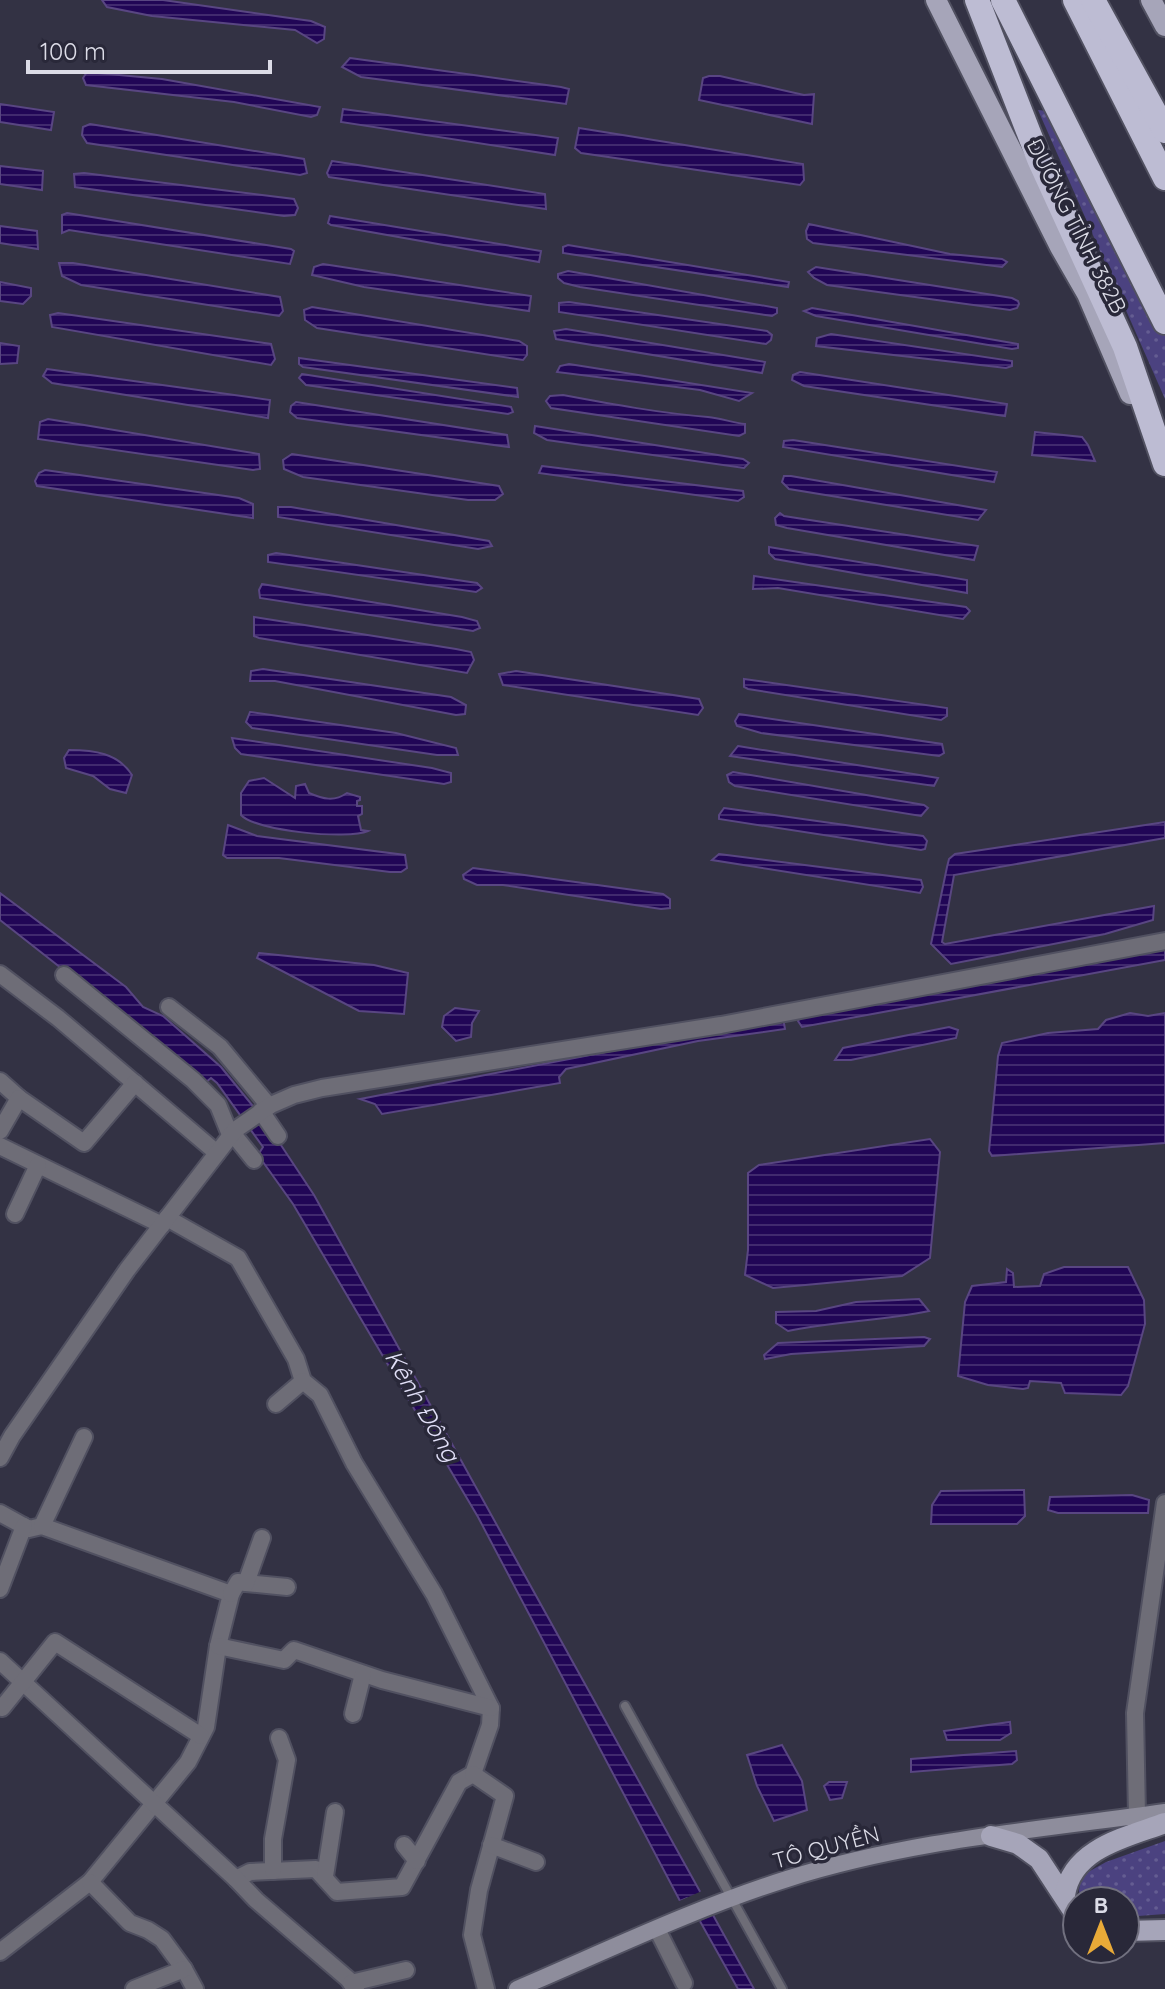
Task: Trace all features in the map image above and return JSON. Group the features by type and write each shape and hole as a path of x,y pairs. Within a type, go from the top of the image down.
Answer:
{"highway":[{"path":"977,0 1039,159 1125,347 1165,464"},
{"path":"1003,0 1165,322"},
{"path":"1075,0 1165,178"},
{"path":"1093,0 1165,131"}],"main road":[{"name":"ĐƯỜNG TỈNH 382B","path":"936,0 1060,247 1087,294 1165,479"},
{"path":"1151,0 1165,26"},
{"name":"TÔ QUYỀN","path":"518,1989 663,1926 789,1878 893,1852 1165,1812"},
{"path":"1067,1885 1074,1868 1090,1855 1165,1823"},
{"path":"991,1836 1027,1849 1045,1866 1061,1889"},
{"path":"1141,1933 1165,1930"}],"street":[{"path":"0,1458 5,1438 217,1153 233,1134 265,1108 294,1095 721,1025 1165,941"},
{"path":"0,974 58,1018 217,1153"},
{"path":"64,975 193,1080 218,1105 233,1134 254,1160"},
{"path":"169,1007 220,1047 265,1108 278,1136"},
{"path":"0,1081 84,1143 135,1083"},
{"path":"0,1131 19,1098"},
{"path":"0,1146 238,1258 296,1359 303,1381 320,1395 354,1463 434,1594 491,1708 490,1725 473,1774 459,1782 402,1887 337,1892 316,1869 250,1872 236,1879"},
{"path":"15,1214 38,1165"},
{"path":"276,1404 303,1381"},
{"path":"42,1526 84,1437"},
{"path":"1137,1816 1135,1713 1165,1503"},
{"path":"0,1513 29,1529 42,1526 231,1594"},
{"path":"0,1589 24,1526"},
{"path":"246,1583 262,1538"},
{"path":"0,1952 90,1882 188,1762 206,1727 218,1646 231,1594 238,1582 287,1587"},
{"path":"2,1708 55,1642 201,1736"},
{"path":"218,1646 284,1660 294,1650 440,1697 491,1708"},
{"path":"0,1661 256,1900 353,1986 406,1970"},
{"path":"353,1714 363,1674"},
{"path":"273,1871 273,1839 287,1760 279,1738"},
{"path":"473,1774 505,1796 479,1890 472,1935 486,1989"},
{"path":"325,1876 335,1812"},
{"path":"404,1845 417,1861"},
{"path":"491,1845 536,1862"},
{"path":"90,1882 130,1923 162,1939 195,1989"},
{"path":"663,1926 684,1983"},
{"path":"134,1989 184,1969"}],"lane":[{"path":"625,1706 727,1900 782,1989"}],"shaded area":[{"path":"1038,110 1056,112 1165,330 1165,399"},
{"path":"1165,1841 1165,1914 1141,1916 1141,1885 1080,1885 1081,1876 1106,1862"}],"water":[{"path":"102,0 163,0 311,21 325,27 324,39 317,43 295,30 152,16 107,7"},
{"path":"350,58 569,89 566,104 361,77 342,67"},
{"path":"87,72 162,79 320,107 317,115 311,117 234,102 86,85 83,78"},
{"path":"709,76 804,95 814,94 812,124 699,100 703,78"},
{"path":"0,104 54,112 51,130 0,122"},
{"path":"343,109 558,138 555,155 341,122"},
{"path":"90,124 304,159 307,173 300,175 87,143 82,135 83,127"},
{"path":"579,128 803,164 804,180 800,185 581,153 575,148"},
{"path":"332,161 545,194 546,209 329,177 327,173"},
{"path":"0,166 43,171 42,190 0,184"},
{"path":"74,174 294,199 298,208 295,215 284,216 75,187"},
{"path":"67,213 294,251 290,264 69,230 62,233 62,215"},
{"path":"330,216 541,251 539,262 331,225 328,223"},
{"path":"809,224 950,254 1007,262 1002,267 813,243 807,239"},
{"path":"0,226 37,231 38,249 0,243"},
{"path":"568,245 789,282 788,287 563,253 563,247"},
{"path":"59,263 280,297 283,311 279,316 81,285 62,276"},
{"path":"323,264 531,296 529,311 364,287 312,275 314,267"},
{"path":"816,267 1012,298 1019,304 1010,310 827,285 808,272"},
{"path":"568,271 777,308 777,313 772,316 580,287 558,278 558,274"},
{"path":"0,282 31,288 31,296 23,304 0,301"},
{"path":"559,303 767,331 772,335 766,344 559,312"},
{"path":"312,307 519,341 527,346 527,355 523,360 317,328 305,320 304,310"},
{"path":"812,308 1018,344 1018,348 816,316 804,311"},
{"path":"58,313 271,344 275,359 271,365 52,327 50,315"},
{"path":"566,329 765,362 762,373 556,339 554,331"},
{"path":"831,334 1012,361 1012,366 1006,368 816,346 817,338"},
{"path":"0,343 19,346 17,363 0,364"},
{"path":"299,358 517,388 518,397 303,367 299,364"},
{"path":"569,364 752,393 739,401 700,390 557,372 560,366"},
{"path":"47,369 270,400 268,418 52,383 43,376"},
{"path":"800,372 1007,404 1005,416 804,386 792,380 793,375"},
{"path":"302,374 511,407 513,412 508,414 306,385 299,378"},
{"path":"563,395 745,424 745,433 739,436 551,408 546,401 550,396"},
{"path":"296,402 507,435 509,447 297,418 290,412"},
{"path":"48,419 259,454 260,469 38,439 40,422"},
{"path":"535,426 743,459 749,463 744,468 547,440 534,433"},
{"path":"1035,432 1082,437 1095,461 1032,455"},
{"path":"784,441 997,472 994,482 783,447"},
{"path":"292,454 499,486 503,494 495,500 468,500 303,477 284,469 283,460"},
{"path":"542,466 743,491 744,497 738,501 539,473"},
{"path":"45,470 239,498 253,504 253,518 37,486 35,481 39,473"},
{"path":"784,476 986,510 978,520 789,489 782,482"},
{"path":"278,507 489,541 492,546 478,549 278,517"},
{"path":"780,513 978,546 974,560 787,528 776,525 775,518"},
{"path":"769,547 967,580 967,593 775,559 769,553"},
{"path":"276,553 477,583 482,588 476,592 268,562 268,555"},
{"path":"754,576 966,607 970,611 963,619 778,588 753,589"},
{"path":"262,584 462,617 477,621 480,628 473,631 260,598"},
{"path":"254,617 456,649 471,652 474,660 467,673 259,638 254,636"},
{"path":"263,669 451,697 466,705 465,714 456,715 275,681 250,681 251,671"},
{"path":"516,671 699,699 703,708 698,715 503,685 499,674"},
{"path":"744,679 947,708 947,716 941,720 748,689 744,687"},
{"path":"250,712 396,733 456,748 458,755 437,755 252,728 246,722"},
{"path":"739,714 942,744 944,753 939,756 761,733 737,726 735,721"},
{"path":"232,738 432,768 451,773 451,782 444,784 241,754"},
{"path":"738,746 938,778 934,786 730,756"},
{"path":"69,750 96,752 120,762 132,775 126,793 110,789 93,776 66,768 64,758"},
{"path":"733,772 928,808 921,816 735,786 729,782 727,775"},
{"path":"264,778 295,798 296,786 305,784 309,793 324,798 338,798 347,793 360,797 357,806 362,806 362,814 358,816 361,830 368,831 323,834 264,826 250,821 241,815 241,793 249,781"},
{"path":"724,808 923,836 927,841 925,849 921,850 719,819"},
{"path":"1165,822 1165,838 954,875 942,942 945,944 1154,906 1153,920 1105,934 951,964 931,944 949,859 955,854"},
{"path":"228,825 257,836 405,855 407,868 401,872 390,872 279,858 227,858 223,855"},
{"path":"719,854 921,880 923,887 920,893 712,860"},
{"path":"473,868 663,894 670,899 670,908 503,885 477,885 464,879 463,875"},
{"name":"Kênh Đông","path":"0,893 126,987 143,1007 163,1016 221,1067 265,1121 314,1195 754,1989 738,1989 687,1898 680,1901 478,1517 293,1204 258,1155 263,1147 217,1083 211,1078 206,1082 0,920"},
{"path":"1165,947 1165,960 802,1027 798,1021 801,1016"},
{"path":"259,953 374,965 408,973 404,1014 359,1011 257,958"},
{"path":"455,1008 479,1011 472,1023 471,1037 456,1041 442,1027 444,1016"},
{"path":"1130,1013 1148,1016 1165,1013 1165,1143 992,1156 989,1151 998,1056 1002,1043 1048,1033 1098,1029 1106,1020"},
{"path":"783,1018 785,1029 698,1041 566,1069 559,1077 560,1083 382,1114 375,1104 360,1099"},
{"path":"949,1027 958,1030 956,1038 851,1060 835,1060 843,1048"},
{"path":"930,1139 940,1152 930,1258 902,1276 773,1288 745,1275 748,1173 759,1165"},
{"path":"1064,1267 1128,1267 1144,1300 1145,1324 1128,1386 1121,1395 1065,1393 1061,1383 1030,1381 1028,1388 1023,1389 988,1385 958,1376 965,1302 972,1286 1006,1282 1007,1269 1013,1273 1014,1287 1040,1286 1044,1274"},
{"path":"919,1299 929,1311 788,1331 776,1323 776,1312 816,1311 856,1302"},
{"path":"930,1339 924,1346 791,1354 765,1359 764,1355 778,1343"},
{"path":"1024,1490 1025,1516 1017,1524 931,1524 932,1505 941,1491"},
{"path":"1132,1495 1149,1500 1148,1513 1058,1513 1048,1510 1050,1497"},
{"path":"1010,1722 1011,1733 1000,1740 947,1740 944,1731"},
{"path":"782,1745 802,1781 807,1810 774,1821 757,1786 747,1755"},
{"path":"1016,1751 1017,1760 1012,1764 911,1772 911,1759"},
{"path":"829,1782 847,1782 842,1798 830,1800 824,1786"}],"pier":[{"path":"704,1890 717,1914 696,1923 685,1903 677,1902"}]}
